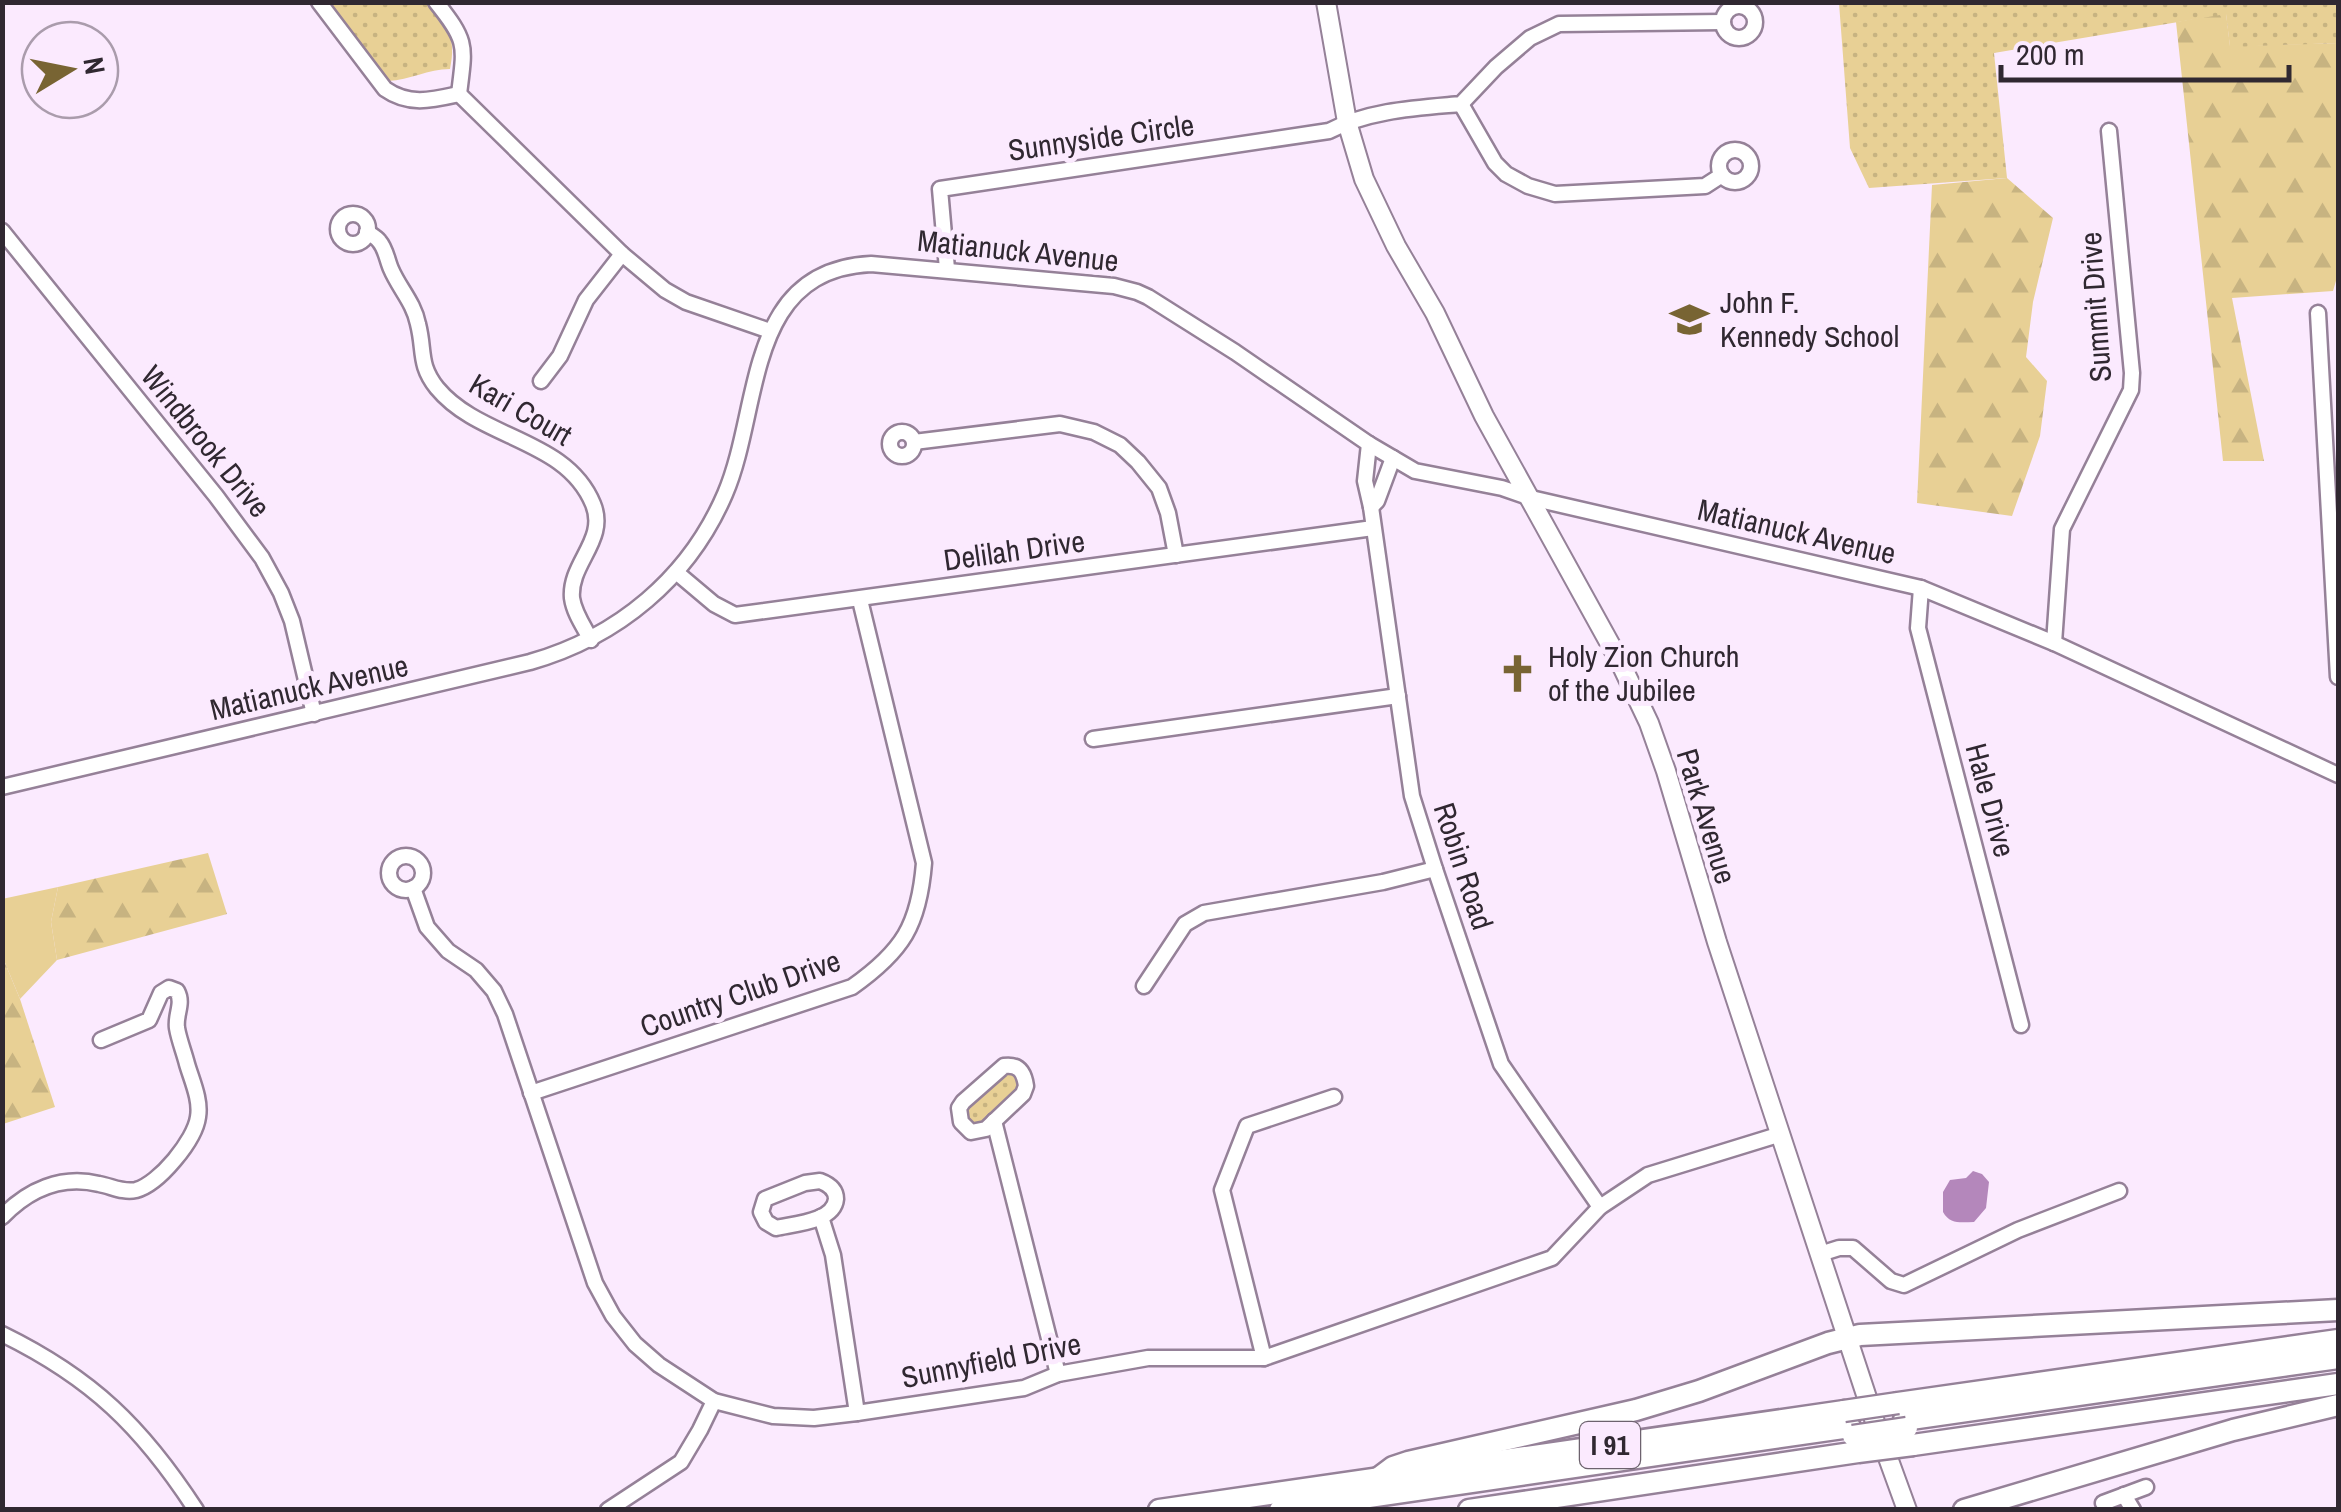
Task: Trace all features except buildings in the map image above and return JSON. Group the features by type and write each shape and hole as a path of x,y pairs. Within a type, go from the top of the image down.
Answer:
{"highway":[{"path":"1376,1479 1408,1462 1666,1401 1848,1338 2338,1310"},
{"name":"I 91","path":"1160,1510 1376,1479 1851,1432 2338,1340"},
{"path":"1905,1424 2338,1358"},
{"path":"1905,1424 2338,1367"},
{"name":"I 91","path":"1469,1510 1905,1424 2338,1384"},
{"path":"1964,1510 2233,1430 2338,1405"},
{"path":"1280,1510 1851,1432"},
{"path":"1345,1510 1851,1432"}],"main road":[{"name":"Park Avenue","path":"1326,2 1347,122 1364,179 1484,416 1620,662 1648,723 1780,1134 1908,1510"}],"street":[{"path":"319,2 391,94 416,101 459,94"},
{"path":"436,2 462,39 459,94"},
{"path":"1347,122 1396,110 1461,104 1530,38 1559,24 1723,22"},
{"path":"459,94 650,278 676,297 770,331"},
{"path":"1461,104 1495,163 1506,174 1555,194 1705,186 1722,176"},
{"name":"Sunnyside Circle","path":"947,269 940,190 1329,131 1347,122"},
{"name":"Summit Drive","path":"2054,643 2062,529 2131,390 2109,131"},
{"name":"Windbrook Drive","path":"2,231 262,558 292,621 314,714"},
{"name":"Kari Court","path":"367,232 379,241 413,309 419,325 423,364 436,386 466,413 560,461 591,499 596,531 575,575 572,595 591,640"},
{"path":"541,381 560,356 586,300 622,254"},
{"name":"Matianuck Avenue","path":"2,787 530,662 591,640 633,613 676,572 705,532 729,484 770,331 781,312 812,282 836,270 871,264 1114,286 1136,292 1414,471 1502,488 1921,588 2054,643 2338,775"},
{"path":"2318,313 2338,677"},
{"path":"914,442 1060,424 1094,432 1120,445 1158,488 1168,513 1176,555"},
{"name":"Robin Road","path":"1369,444 1365,481 1372,507 1412,796 1501,1064 1600,1207"},
{"name":"Robin Road","path":"1372,507 1393,458"},
{"name":"Delilah Drive","path":"676,572 714,604 736,615 1373,528"},
{"name":"Hale Drive","path":"1921,588 1918,628 2021,1025"},
{"name":"Country Club Drive","path":"531,1092 852,987 884,962 902,941 921,898 924,863 860,600"},
{"path":"1093,739 1398,696"},
{"path":"1144,986 1186,924 1204,913 1435,870"},
{"name":"Sunnyfield Drive","path":"413,888 426,927 448,951 476,970 494,991 505,1014 595,1284 613,1316 635,1344 714,1401 773,1416 814,1418 1024,1388 1058,1374 1148,1358 1264,1358 1552,1258 1600,1207 1648,1176 1780,1134"},
{"path":"2,1217 25,1198 54,1184 90,1182 130,1191 146,1186 160,1175 192,1135 199,1114 178,1028 180,995 174,989 161,993 149,1020"},
{"path":"101,1040 149,1020 166,1019 178,1028"},
{"path":"1016,1066 1025,1077 1026,1086 994,1121 986,1129 971,1132 961,1122 959,1108 998,1069 1016,1066"},
{"path":"1264,1358 1222,1190 1247,1126 1334,1097"},
{"path":"994,1121 1058,1374"},
{"path":"820,1181 832,1188 836,1200 821,1217 776,1228 766,1222 761,1205 771,1195 820,1181"},
{"path":"1820,1254 1853,1248 1891,1282 1904,1285 2018,1230 2119,1192"},
{"path":"821,1217 833,1255 857,1413"},
{"path":"2,1334 60,1364 110,1402 145,1439 196,1510"},
{"path":"608,1510 680,1462 714,1401"},
{"path":"2102,1503 2146,1487"},
{"path":"2124,1495 2132,1510"}],"green space":[{"path":"326,3 428,3 449,33 450,69 388,81"},
{"path":"1839,3 2338,3 2338,43 2230,47 2226,14 1994,53 2007,178 1869,188 1850,148"},
{"path":"2226,13 2230,46 2338,43 2338,274 2333,291 2232,298 2264,461 2223,461 2176,22"},
{"path":"2007,178 2053,218 2033,302 2026,357 2047,381 2040,436 2012,516 1917,503 1932,185"},
{"path":"208,853 227,914 57,960 51,922 58,887"},
{"path":"58,887 51,922 57,960 20,999 3,958 2,899"},
{"path":"3,958 55,1107 3,1124"},
{"path":"1002,1071 1017,1072 1021,1086 984,1125 968,1125 964,1109"}],"shaded area":[{"path":"1973,1171 1989,1182 1986,1208 1974,1222 1953,1221 1943,1212 1943,1192 1950,1180 1966,1178"}],"place":[{"name":"John F. Kennedy School","path":"1690,319"},
{"name":"Holy Zion Church of the Jubilee","path":"1518,673"}]}
